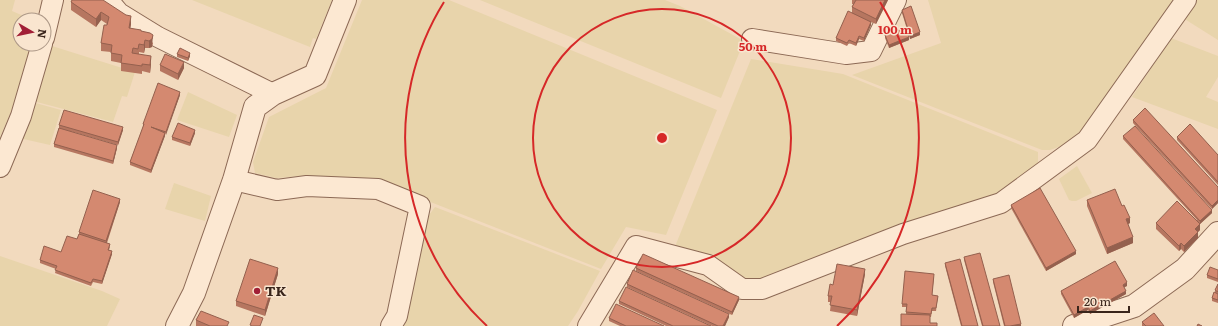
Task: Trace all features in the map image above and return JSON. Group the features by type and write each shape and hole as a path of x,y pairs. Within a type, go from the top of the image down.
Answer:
{"street":[{"path":"50,12 53,0"},
{"path":"108,0 119,13 158,36 273,94"},
{"path":"177,326 194,293 234,180 255,107 273,94 315,75 345,0"},
{"path":"752,39 846,54 871,51 896,0"},
{"path":"588,326 636,246 708,265 742,289 762,289 903,234 1001,203 1087,140 1186,0"},
{"path":"0,167 21,116 40,52"},
{"path":"234,180 278,190 307,186 378,189 420,206 397,316 390,326"},
{"path":"1074,326 1134,306 1185,269 1218,233"}],"shaded area":[{"path":"0,0 15,0 12,11 14,12 12,12 12,52 29,52 12,109 0,137"},
{"path":"192,0 332,0 316,39 313,38 310,47"},
{"path":"362,0 449,0 717,110 666,235 626,227 601,269 377,181 301,176 276,178 255,173 253,162 269,117 326,88"},
{"path":"480,0 665,0 680,6 744,41 721,98"},
{"path":"928,0 1176,0 1083,129 1064,145 1050,150 1042,150 852,75 941,43"},
{"path":"1196,0 1218,0 1218,40 1183,18"},
{"path":"1171,38 1218,56 1218,77 1206,97 1218,102 1218,129 1132,97"},
{"path":"52,46 135,72 127,97 122,96 113,122 33,101 50,52 52,52"},
{"path":"751,59 843,74 1038,152 1038,165 1001,194 760,281 748,283 674,249"},
{"path":"188,92 237,115 229,137 177,120"},
{"path":"32,102 61,110 50,145 19,138"},
{"path":"1077,166 1092,193 1076,201 1072,201 1069,200 1059,179"},
{"path":"174,183 211,196 205,221 165,209"},
{"path":"435,207 600,271 568,326 401,326 426,219"},
{"path":"0,256 102,291 120,299 107,326 0,326"}],"building":[{"path":"72,0 103,0 126,15 131,16 129,28 141,30 153,35 152,39 149,41 145,40 144,45 139,44 138,49 133,48 132,53 151,56 150,65 142,64 142,66 121,63 122,55 111,53 112,45 101,43 104,25 107,25 109,17 101,12 96,19 71,2"},
{"path":"856,0 885,0 876,19 852,7"},
{"path":"911,6 920,32 910,36 902,10"},
{"path":"848,11 871,22 864,38 859,36 856,43 849,40 847,43 836,38"},
{"path":"905,28 909,37 889,45 885,35"},
{"path":"180,48 190,53 188,58 177,54"},
{"path":"165,54 184,62 178,74 160,65"},
{"path":"158,83 180,92 166,132 151,127 165,133 151,170 130,162"},
{"path":"1145,108 1218,187 1218,200 1212,206 1133,120"},
{"path":"64,110 123,127 118,142 59,125"},
{"path":"178,123 195,130 190,143 172,137"},
{"path":"1190,124 1218,155 1218,182 1177,137"},
{"path":"1135,126 1212,210 1200,221 1123,136"},
{"path":"59,128 117,145 113,161 54,144"},
{"path":"1040,188 1076,251 1046,268 1011,205"},
{"path":"1115,189 1122,206 1124,205 1130,218 1126,219 1133,237 1107,248 1087,200"},
{"path":"93,190 120,199 106,241 79,232"},
{"path":"1177,201 1200,224 1195,229 1198,232 1184,246 1181,243 1179,246 1156,223"},
{"path":"79,234 110,244 108,250 112,251 102,281 93,279 91,283 55,270 57,266 40,260 44,246 61,252 67,236 77,239"},
{"path":"980,253 1000,326 983,326 964,257"},
{"path":"643,254 739,297 732,312 636,268"},
{"path":"250,259 278,268 265,310 236,301"},
{"path":"960,259 978,326 962,326 945,263"},
{"path":"1115,261 1127,282 1123,285 1126,291 1090,311 1088,307 1074,315 1061,291"},
{"path":"837,264 865,269 857,310 830,305 832,296 828,296 830,284 833,285"},
{"path":"1210,267 1218,270 1218,279 1207,275"},
{"path":"633,270 729,314 723,326 718,326 627,284"},
{"path":"905,271 934,274 932,295 938,296 936,308 932,308 931,314 906,312 907,304 902,304"},
{"path":"1009,275 1021,324 1005,326 993,279"},
{"path":"1218,284 1218,292 1215,290"},
{"path":"626,287 711,326 673,326 619,301"},
{"path":"1214,292 1218,294 1218,300 1212,298"},
{"path":"616,304 664,326 626,326 609,318"},
{"path":"201,311 229,322 227,326 210,326 196,320"},
{"path":"1154,313 1164,326 1146,326 1142,322"},
{"path":"901,314 930,315 930,323 937,323 937,326 901,326"},
{"path":"254,315 263,318 260,326 250,325"}],"place":[{"name":"TK","path":"257,291"}]}
